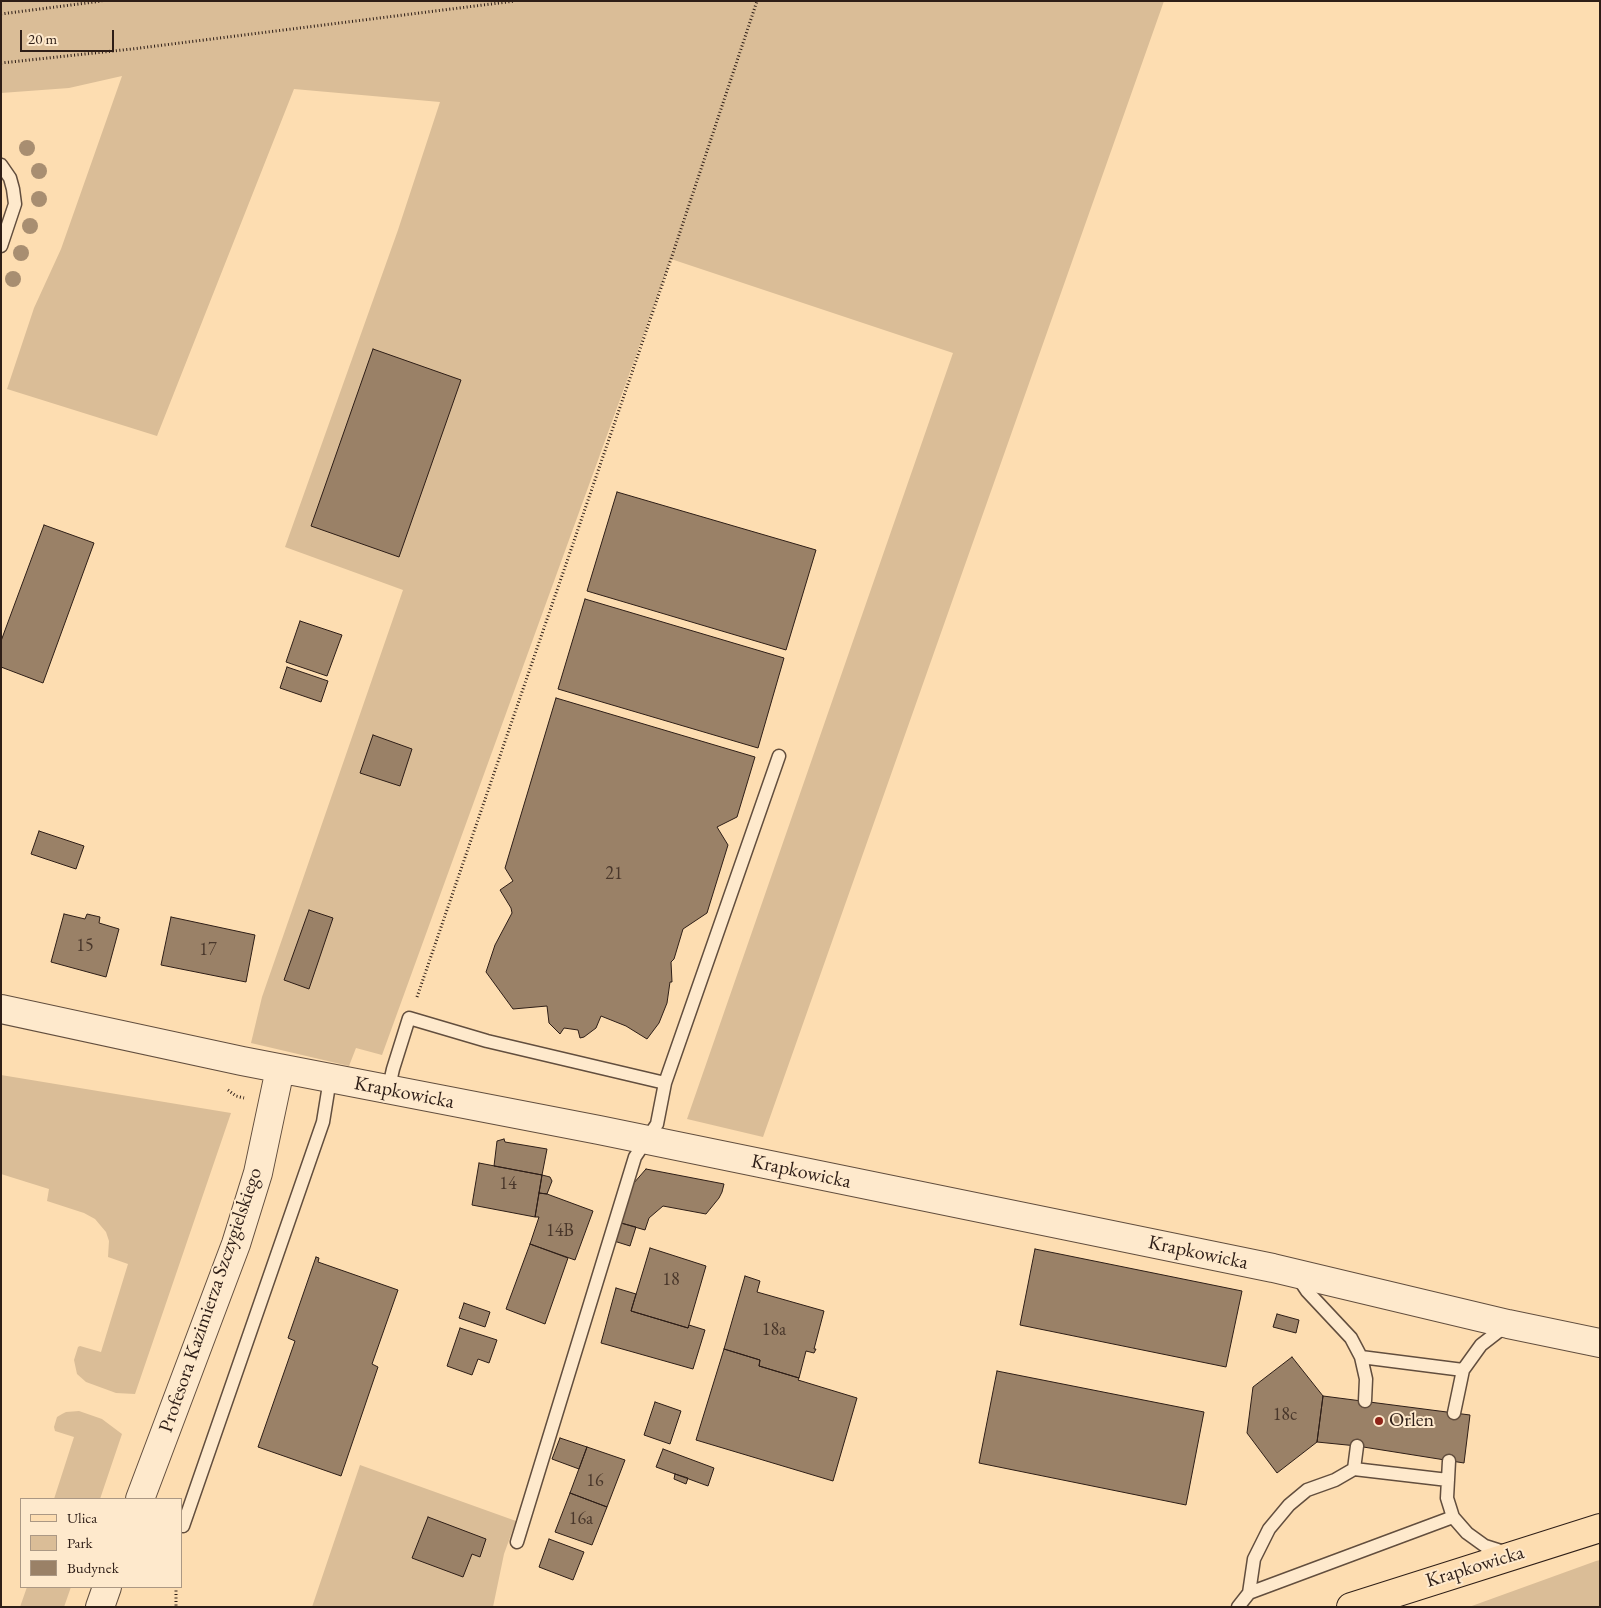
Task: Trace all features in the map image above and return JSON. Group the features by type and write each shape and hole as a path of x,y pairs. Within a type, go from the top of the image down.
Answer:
{"main road":[{"name":"Krapkowicka","path":"1351,1607 1600,1528"}],"street":[{"name":"Krapkowicka","path":"1,1009 280,1069 647,1140 1296,1273 1508,1324 1600,1343"},
{"name":"Profesora Kazimierza Szczygielskiego","path":"140,1498 236,1244 258,1173 280,1069"},
{"path":"100,1607 107,1588"}],"lane":[{"path":"1,165 10,178 14,189 15,204 1,246"},
{"path":"517,1542 635,1157 657,1124 665,1083 779,756"},
{"path":"388,1091 393,1069 410,1018 487,1041 665,1083"},
{"path":"183,1526 323,1122 330,1079"},
{"path":"1296,1273 1306,1291 1351,1338 1361,1357 1366,1379 1365,1401"},
{"path":"1454,1413 1463,1370 1481,1345 1508,1324"},
{"path":"1361,1357 1463,1370"},
{"path":"1354,1469 1357,1446"},
{"path":"1449,1461 1448,1498 1453,1517 1467,1533 1486,1546 1514,1555"},
{"path":"1238,1607 1249,1592 1254,1559 1269,1529 1289,1505 1307,1490 1335,1480 1354,1469 1448,1480"},
{"path":"1249,1592 1453,1517"}],"path":[{"path":"1,14 102,1"},
{"path":"1,63 142,48 515,1"},
{"path":"410,1018 668,268 756,1"},
{"path":"176,1588 176,1607"}],"green space":[{"path":"1,1 1164,1 763,1137 687,1119 953,353 671,259 382,1055 356,1048 349,1066 251,1043 262,997 403,590 285,547 398,230 440,102 294,89 157,436 7,389 34,308 61,249 122,76 69,88 1,93"},
{"path":"1,1075 231,1113 135,1394 116,1393 86,1382 77,1374 74,1360 78,1347 101,1352 128,1264 108,1257 109,1241 106,1232 95,1219 84,1213 47,1201 49,1189 1,1174"},
{"path":"79,1411 102,1419 122,1434 100,1498 54,1498 74,1437 55,1431 54,1427 57,1417 66,1412"},
{"path":"360,1465 516,1521 504,1554 493,1607 312,1607"},
{"path":"1600,1560 1600,1607 1469,1607 1596,1561"},
{"path":"27,1588 71,1588 64,1607 20,1607"}],"building":[{"path":"373,349 461,380 399,557 311,526"},
{"path":"617,492 816,550 786,650 587,591"},
{"path":"44,525 94,543 43,683 1,667 1,641"},
{"path":"585,599 784,658 758,748 558,689"},
{"path":"300,621 342,635 327,676 286,662"},
{"path":"287,667 328,681 321,702 280,688"},
{"path":"556,698 755,757 737,817 717,827 728,845 707,913 683,929 674,959 671,962 672,982 670,982 667,1003 659,1023 647,1039 626,1026 601,1016 596,1028 584,1037 580,1038 578,1030 564,1028 560,1034 549,1023 547,1006 513,1009 486,972 495,945 512,913 500,890 513,881 505,868"},
{"path":"373,735 412,749 400,786 360,773"},
{"path":"39,831 84,846 76,869 31,854"},
{"path":"309,910 333,918 309,989 284,980"},
{"path":"64,914 85,919 87,914 100,917 99,923 119,929 106,977 51,962"},
{"path":"171,917 255,935 246,982 161,965"},
{"path":"504,1139 505,1142 547,1149 542,1175 494,1166 497,1141"},
{"path":"479,1163 542,1175 535,1217 472,1205"},
{"path":"646,1169 724,1184 719,1198 706,1214 663,1206 649,1218 645,1230 621,1223 633,1184"},
{"path":"542,1175 550,1177 552,1181 547,1194 539,1193"},
{"path":"539,1193 547,1194 593,1211 575,1260 530,1244 539,1217 535,1217"},
{"path":"621,1223 636,1227 630,1246 614,1241"},
{"path":"530,1244 568,1258 545,1324 506,1309"},
{"path":"650,1248 706,1266 688,1328 631,1311"},
{"path":"1035,1249 1242,1291 1226,1367 1020,1325"},
{"path":"316,1257 319,1258 318,1262 398,1290 372,1364 378,1367 341,1476 258,1447 295,1341 288,1338"},
{"path":"745,1276 760,1281 757,1292 824,1311 814,1349 816,1349 814,1353 806,1351 799,1378 759,1366 760,1360 724,1349"},
{"path":"616,1288 636,1294 631,1311 688,1328 689,1325 705,1330 693,1369 601,1343"},
{"path":"464,1303 490,1312 485,1327 459,1318"},
{"path":"1277,1314 1299,1320 1296,1333 1273,1327"},
{"path":"460,1328 497,1340 489,1363 478,1359 472,1375 447,1366"},
{"path":"724,1349 760,1360 759,1366 857,1398 833,1481 696,1440"},
{"path":"1292,1357 1323,1396 1317,1442 1277,1473 1247,1433 1253,1387"},
{"path":"997,1371 1204,1412 1186,1505 979,1463"},
{"path":"1323,1396 1470,1415 1464,1463 1357,1446 1317,1442"},
{"path":"655,1402 681,1411 670,1444 644,1435"},
{"path":"560,1438 587,1447 579,1469 552,1459"},
{"path":"587,1447 625,1460 607,1507 570,1493"},
{"path":"663,1449 714,1468 708,1486 656,1467"},
{"path":"675,1474 688,1478 686,1484 674,1479"},
{"path":"570,1493 607,1507 592,1545 555,1532"},
{"path":"428,1517 486,1539 480,1557 472,1554 463,1577 412,1558"},
{"path":"549,1539 584,1552 573,1580 539,1567"}],"place":[{"name":"Orlen","path":"1379,1421"}]}
